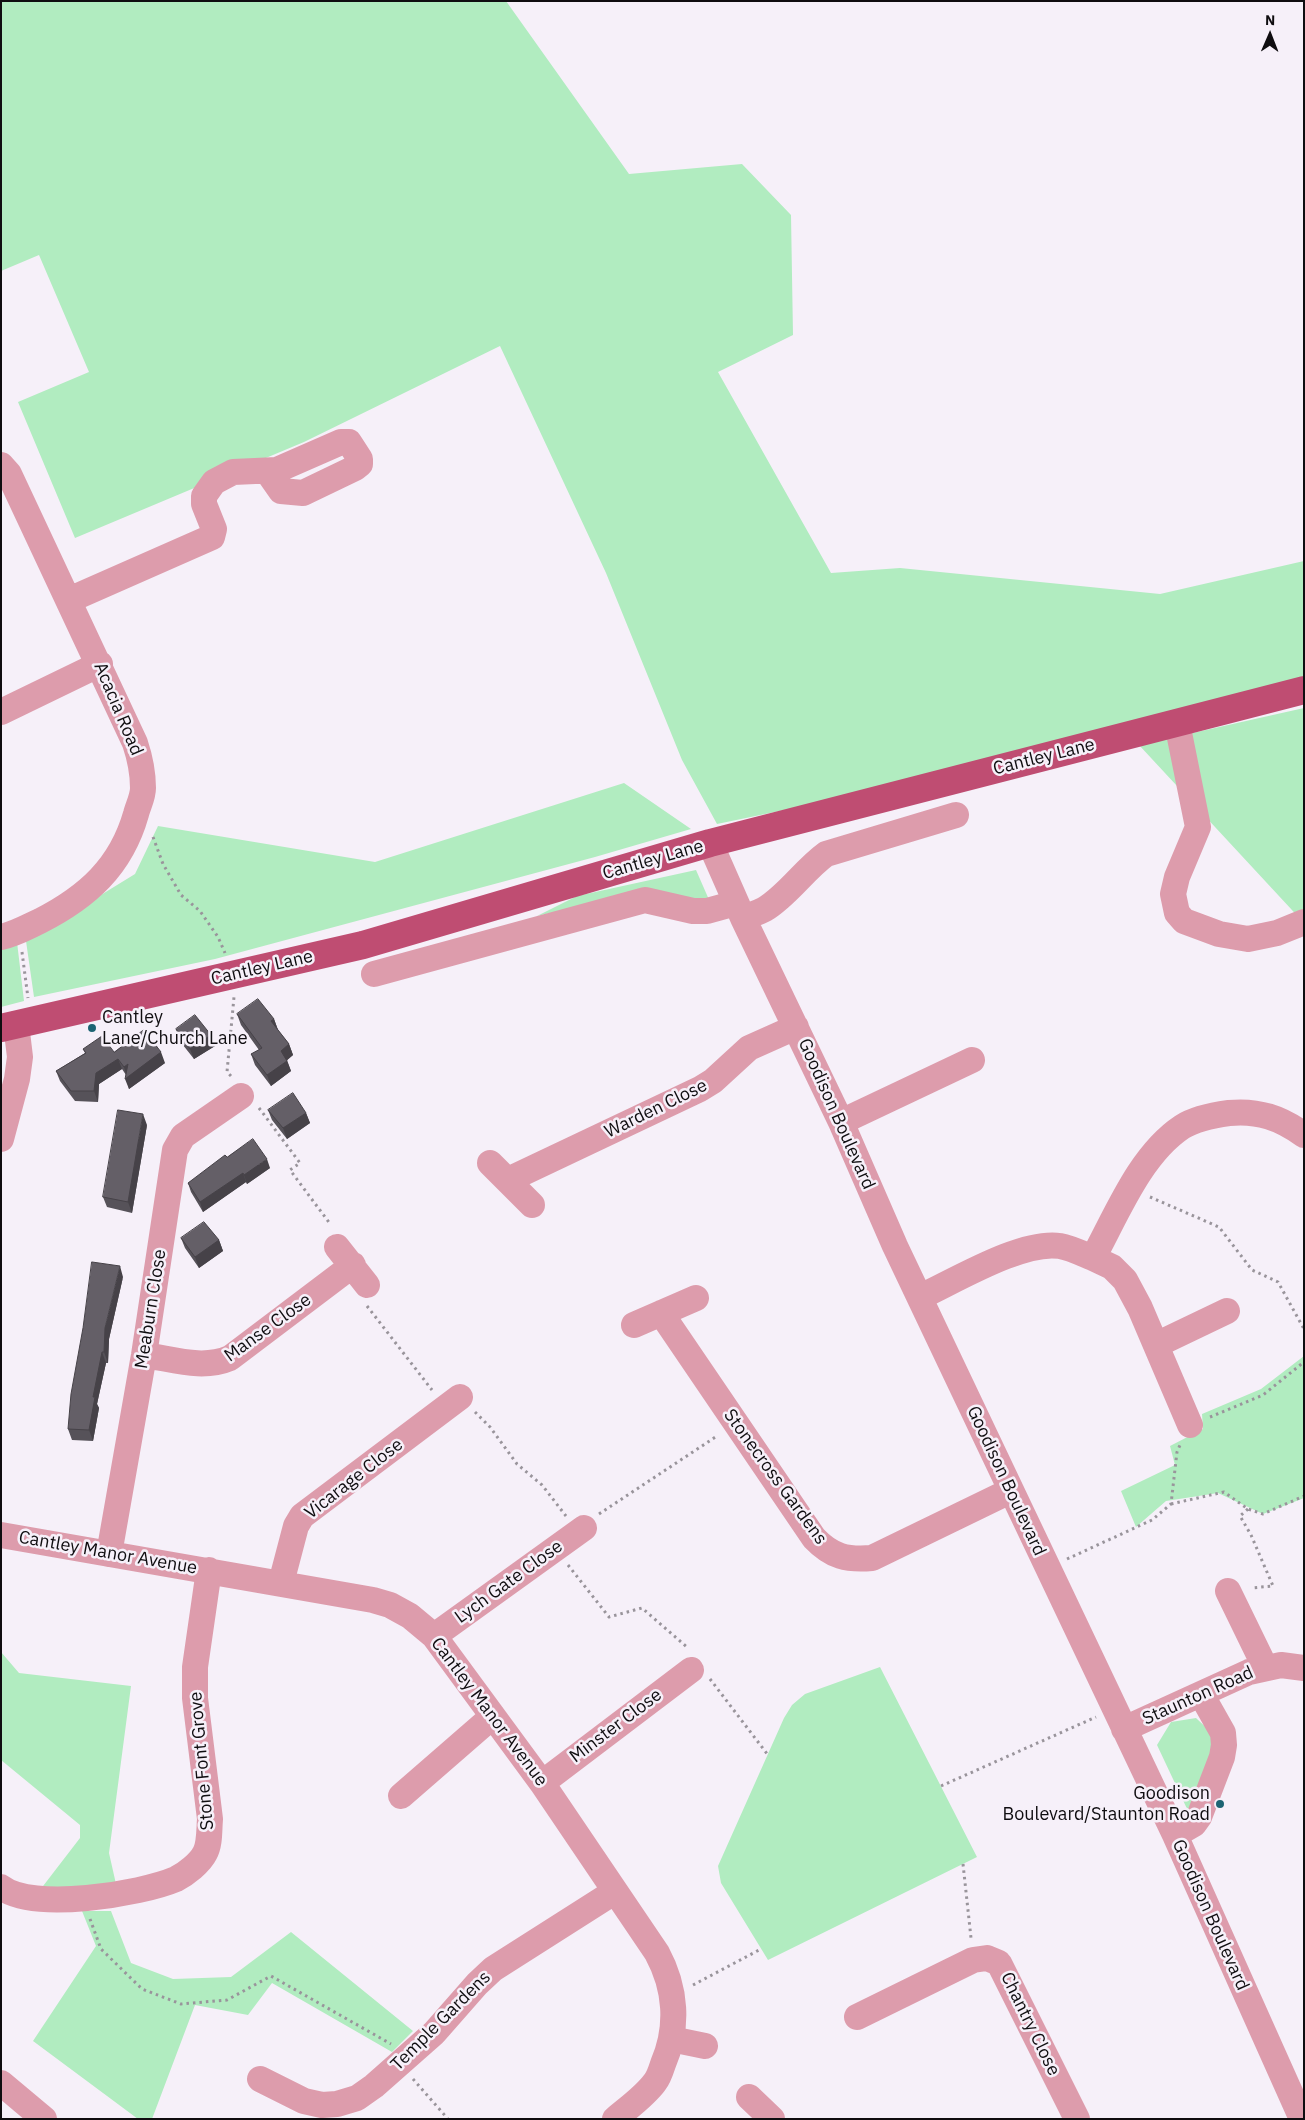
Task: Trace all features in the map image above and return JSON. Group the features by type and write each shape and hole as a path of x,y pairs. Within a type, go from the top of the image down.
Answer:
{"main road":[{"name":"Cantley Lane","path":"16,1024 363,945 710,843 1304,690"}],"street":[{"name":"Acacia Road","path":"1,465 9,474 136,743 142,765 143,790 133,824 122,849 100,880 68,906 9,934"},
{"path":"69,600 212,537 214,530 204,504 204,496 207,490 214,482 233,472 267,471"},
{"path":"1,712 100,664"},
{"path":"1178,723 1198,827 1177,877 1173,894 1177,914 1184,921 1219,934 1248,939 1277,934 1304,922"},
{"name":"Cantley Lane","path":"374,974 645,900 693,911 763,910 778,899 810,866 826,854 956,815"},
{"name":"Goodison Boulevard","path":"710,843 739,910 841,1122 895,1246 1175,1835 1302,2119"},
{"path":"1,1139 17,1079 20,1057 16,1024"},
{"name":"Warden Close","path":"532,1206 499,1172 700,1089 713,1081 749,1048 796,1027"},
{"path":"841,1122 972,1060"},
{"name":"Meaburn Close","path":"110,1554 144,1355 175,1150 183,1136 244,1094"},
{"path":"1093,1258 1148,1159 1162,1143 1184,1126 1211,1116 1241,1112 1267,1115 1289,1124 1304,1135"},
{"path":"920,1297 995,1262 1033,1247 1060,1246 1112,1267 1125,1280 1140,1308 1190,1425"},
{"name":"Manse Close","path":"144,1355 204,1365 218,1363 230,1358 352,1266"},
{"path":"634,1325 696,1298"},
{"path":"1156,1345 1227,1310"},
{"name":"Stonecross Gardens","path":"661,1313 814,1538 823,1547 838,1556 853,1560 872,1558 1010,1491"},
{"name":"Vicarage Close","path":"281,1583 296,1526 302,1516 453,1403"},
{"name":"Lych Gate Close","path":"434,1636 584,1528"},
{"name":"Cantley Manor Avenue","path":"1,1535 209,1570 390,1605 410,1616 434,1636 542,1782 614,1892 657,1953 667,1972 673,1996 674,2026 668,2053 656,2081 640,2098 615,2119"},
{"name":"Stone Font Grove","path":"1,1886 10,1893 43,1899 122,1894 153,1887 178,1878 204,1854 210,1820 195,1698 195,1667 209,1570"},
{"path":"1228,1591 1265,1667"},
{"name":"Minster Close","path":"542,1782 695,1664"},
{"name":"Staunton Road","path":"1119,1719 1200,1694 1265,1667 1281,1665 1304,1668"},
{"path":"1175,1835 1194,1824 1199,1816 1222,1757 1223,1734 1200,1694"},
{"path":"401,1796 492,1716"},
{"name":"Temple Gardens","path":"260,2079 304,2101 322,2105 337,2104 357,2098 374,2086 434,2033 477,1984 493,1969 614,1892"},
{"name":"Chantry Close","path":"974,1960 986,1958 1000,1963 1006,1972 1077,2119"},
{"path":"857,2017 974,1960"},
{"path":"671,2040 705,2046"},
{"path":"1,2083 44,2119"},
{"path":"750,2097 772,2119"}],"path":[{"path":"137,810 147,823 163,864 181,895 200,911 218,936 235,974 227,1072 300,1163 290,1170 337,1234 352,1266 355,1291 453,1403 490,1427 517,1464 542,1485 572,1524 584,1528 593,1519 736,1423"},
{"path":"9,934 24,960 16,1024"},
{"path":"1131,1188 1219,1227 1252,1270 1278,1282 1304,1329"},
{"path":"1171,1504 1177,1452 1190,1425 1263,1395 1304,1362"},
{"path":"1047,1568 1152,1520 1171,1504 1224,1492 1248,1509 1263,1514 1304,1496"},
{"path":"1228,1591 1273,1586 1251,1535 1240,1516 1248,1509"},
{"path":"555,1549 609,1617 642,1608 684,1643 695,1664 768,1754"},
{"path":"941,1786 1119,1719"},
{"path":"963,1864 974,1960"},
{"path":"82,1898 101,1949 142,1989 181,2004 227,2000 271,1976 404,2059 448,2119"},
{"path":"673,1996 761,1949"}],"green space":[{"path":"1,1 506,1 629,174 742,164 791,215 793,335 718,372 831,573 900,568 1160,594 1304,561 1304,693 828,801 717,824 682,760 606,573 500,346 304,442 75,538 18,402 89,372 39,255 1,271"},
{"path":"1304,708 1304,923 1139,745"},
{"path":"624,783 691,829 595,857 215,959 34,997 26,941 135,874 158,826 375,862"},
{"path":"696,870 710,902 648,891 537,916 577,896"},
{"path":"17,942 24,1001 1,1007 1,946"},
{"path":"1304,1356 1304,1498 1263,1514 1218,1493 1166,1501 1136,1527 1121,1491 1175,1465 1170,1446 1203,1429 1202,1414 1261,1389"},
{"path":"1,1652 19,1673 131,1686 109,1853 116,1884 40,1890 80,1838 80,1825 1,1760"},
{"path":"880,1667 977,1857 768,1960 721,1883 718,1866 784,1718 792,1705 805,1694"},
{"path":"1196,1718 1213,1734 1212,1752 1189,1813 1157,1745 1171,1722"},
{"path":"82,1911 111,1911 131,1963 173,1979 231,1977 291,1932 413,2031 392,2052 272,1983 248,2015 195,2005 152,2119 138,2119 33,2041 96,1946"}],"building":[{"path":"258,999 274,1019 271,1021 289,1044 281,1051 287,1061 267,1075 251,1054 262,1048 237,1014"},
{"path":"195,1015 211,1035 190,1049 176,1029"},
{"path":"144,1030 161,1052 125,1079 128,1064 124,1067 118,1059 96,1073 94,1091 71,1091 56,1071 86,1053 83,1049 102,1036 114,1052"},
{"path":"293,1093 306,1113 283,1128 268,1110"},
{"path":"118,1110 143,1114 128,1202 103,1197"},
{"path":"253,1139 267,1159 200,1202 188,1183 225,1155 227,1157"},
{"path":"204,1222 219,1240 195,1257 181,1238"},
{"path":"92,1262 120,1266 105,1328 104,1352 102,1352 93,1397 95,1397 89,1430 68,1429 71,1394"}],"place":[{"name":"Cantley Lane/Church Lane","path":"92,1028"},
{"name":"Goodison Boulevard/Staunton Road","path":"1220,1804"}]}
